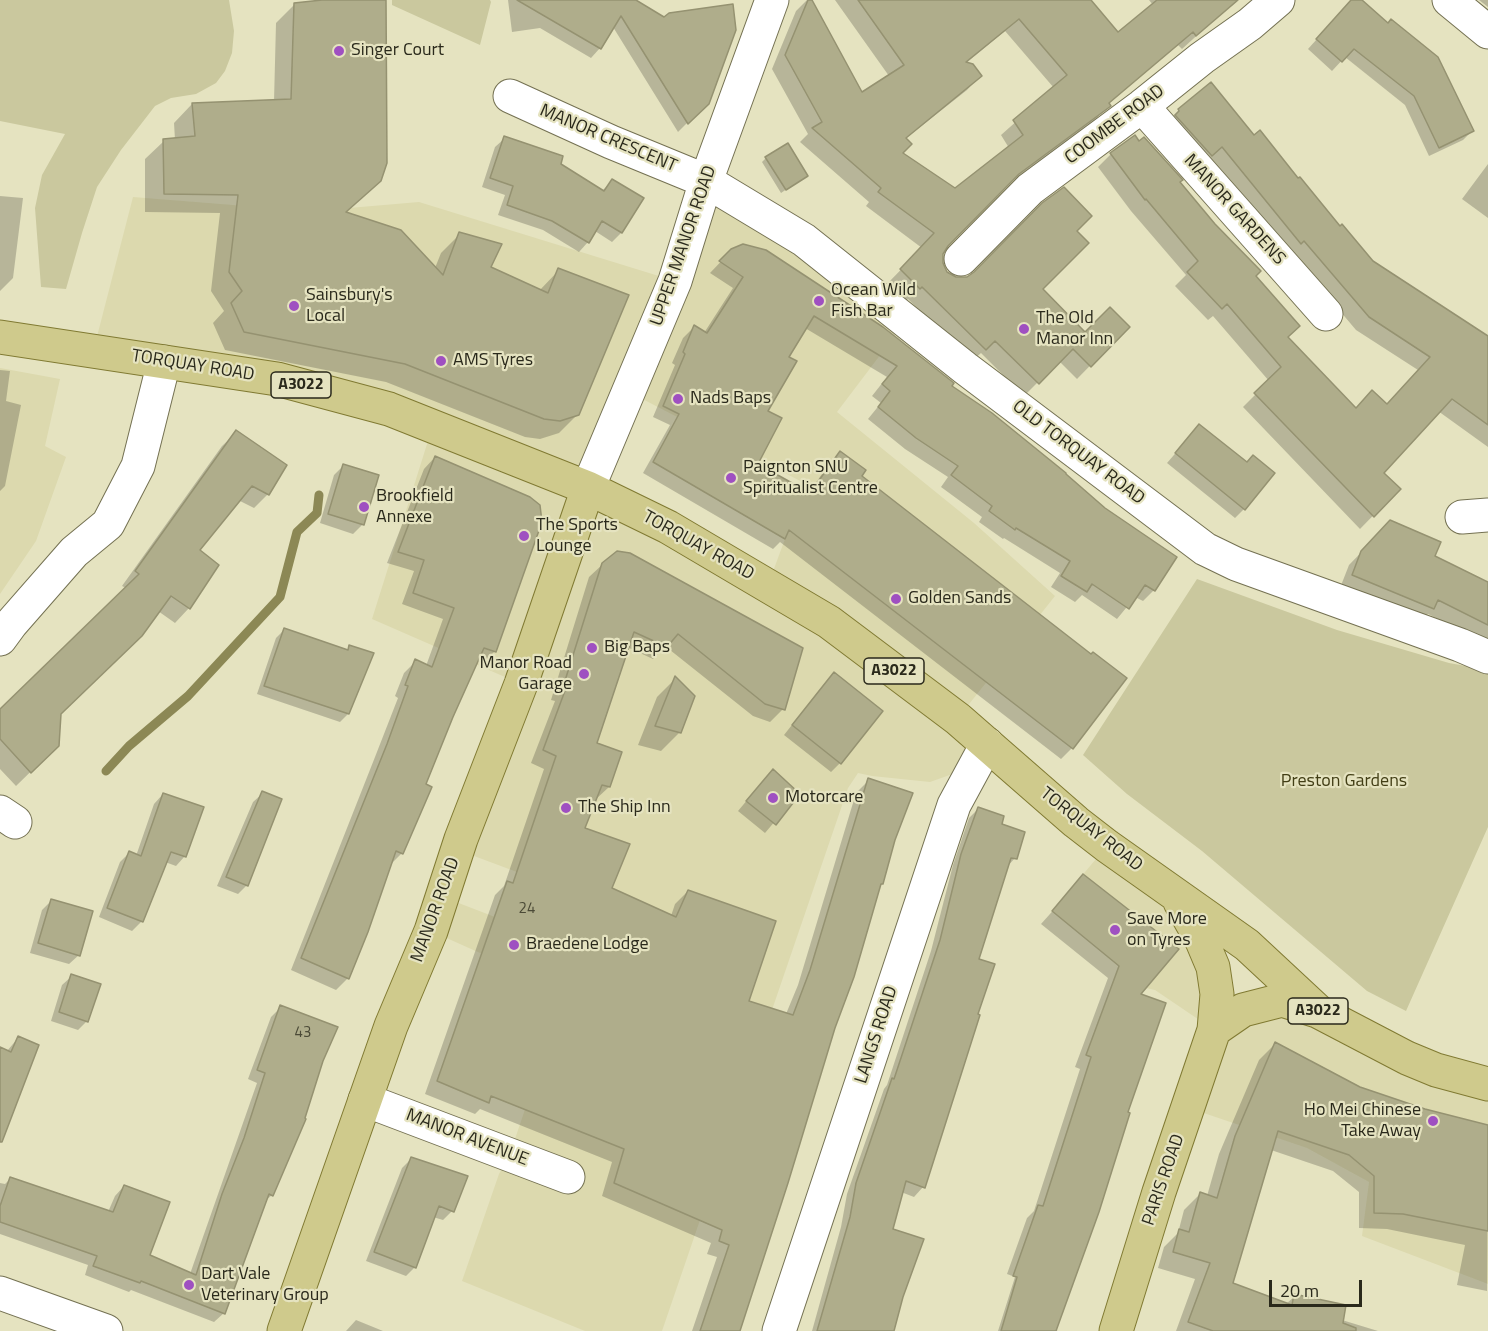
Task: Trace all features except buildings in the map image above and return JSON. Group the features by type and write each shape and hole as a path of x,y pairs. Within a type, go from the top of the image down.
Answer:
{"main road":[{"name":"TORQUAY ROAD","path":"0,337 277,378 390,409 588,488 668,527 829,622 958,718 1076,822 1174,893"},
{"name":"MANOR ROAD","path":"284,1331 391,1026 431,931 461,839 521,684 588,488"},
{"name":"A3022","path":"1174,893 1247,945 1319,1012 1407,1058 1436,1070 1488,1084"},
{"name":"PARIS ROAD","path":"1116,1331 1214,1030 1217,994 1213,967 1202,941 1174,893"},
{"path":"1214,1030 1243,1010 1282,1000 1319,1012"}],"street":[{"name":"UPPER MANOR ROAD","path":"588,488 675,281 706,181 772,0"},
{"name":"COOMBE ROAD","path":"961,259 1030,189 1250,24 1278,0"},
{"path":"1449,0 1488,32"},
{"name":"MANOR CRESCENT","path":"510,96 611,142 706,181"},
{"name":"MANOR GARDENS","path":"1142,106 1326,314"},
{"name":"OLD TORQUAY ROAD","path":"706,181 804,240 965,368 1205,549 1236,564 1488,657"},
{"path":"0,639 74,552 108,524 138,466 164,362"},
{"name":"LANGS ROAD","path":"779,1331 954,805 987,744"},
{"name":"MANOR AVENUE","path":"365,1100 568,1177"},
{"path":"0,1293 106,1331"}],"shaded area":[{"path":"706,181 906,321 837,412 974,523 1055,596 958,718 975,766 930,782 858,773 848,788 662,1331 585,1331 462,1281 499,1174 510,1154 566,986 480,953 431,931 443,897 560,942 533,878 458,850 521,684 372,619 433,425 93,352 133,197 271,208 349,208 419,202 675,281","holes":["629,392 808,485 810,493 785,539 768,585 588,488"]},
{"path":"0,368 60,379 45,446 66,457 36,541 0,594"},
{"path":"1107,846 1174,893 1217,994 1263,1004 1488,1084 1488,1284 1362,1236 1369,1182 1307,1148 1189,1108 1214,1030 1155,990 1146,988 1052,911"}],"green space":[{"path":"0,0 229,0 234,31 232,53 225,71 216,83 196,94 171,98 155,106 121,150 97,187 66,289 41,287 35,208 42,175 65,134 0,121"},
{"path":"392,0 490,0 491,2 480,45 392,5"},
{"name":"Preston Gardens","path":"1197,579 1337,630 1449,663 1488,670 1488,827 1406,1011 1367,991 1202,851 1127,794 1083,755"}],"waterway":[{"path":"106,771 129,746 188,696 280,597 297,532 317,513 319,495"}],"place":[{"name":"Singer Court","path":"339,51"},
{"name":"Ocean Wild Fish Bar","path":"819,301"},
{"name":"Sainsbury's Local","path":"294,306"},
{"name":"The Old Manor Inn","path":"1024,329"},
{"name":"AMS Tyres","path":"441,361"},
{"name":"Nads Baps","path":"678,399"},
{"name":"Paignton SNU Spiritualist Centre","path":"731,478"},
{"name":"Brookfield Annexe","path":"364,507"},
{"name":"The Sports Lounge","path":"524,536"},
{"name":"Golden Sands","path":"896,599"},
{"name":"Big Baps","path":"592,648"},
{"name":"Manor Road Garage","path":"584,674"},
{"name":"Motorcare","path":"773,798"},
{"name":"The Ship Inn","path":"566,808"},
{"name":"Save More on Tyres","path":"1115,930"},
{"name":"Braedene Lodge","path":"514,945"},
{"name":"Ho Mei Chinese Take Away","path":"1433,1121"},
{"name":"Dart Vale Veterinary Group","path":"189,1285"}]}
